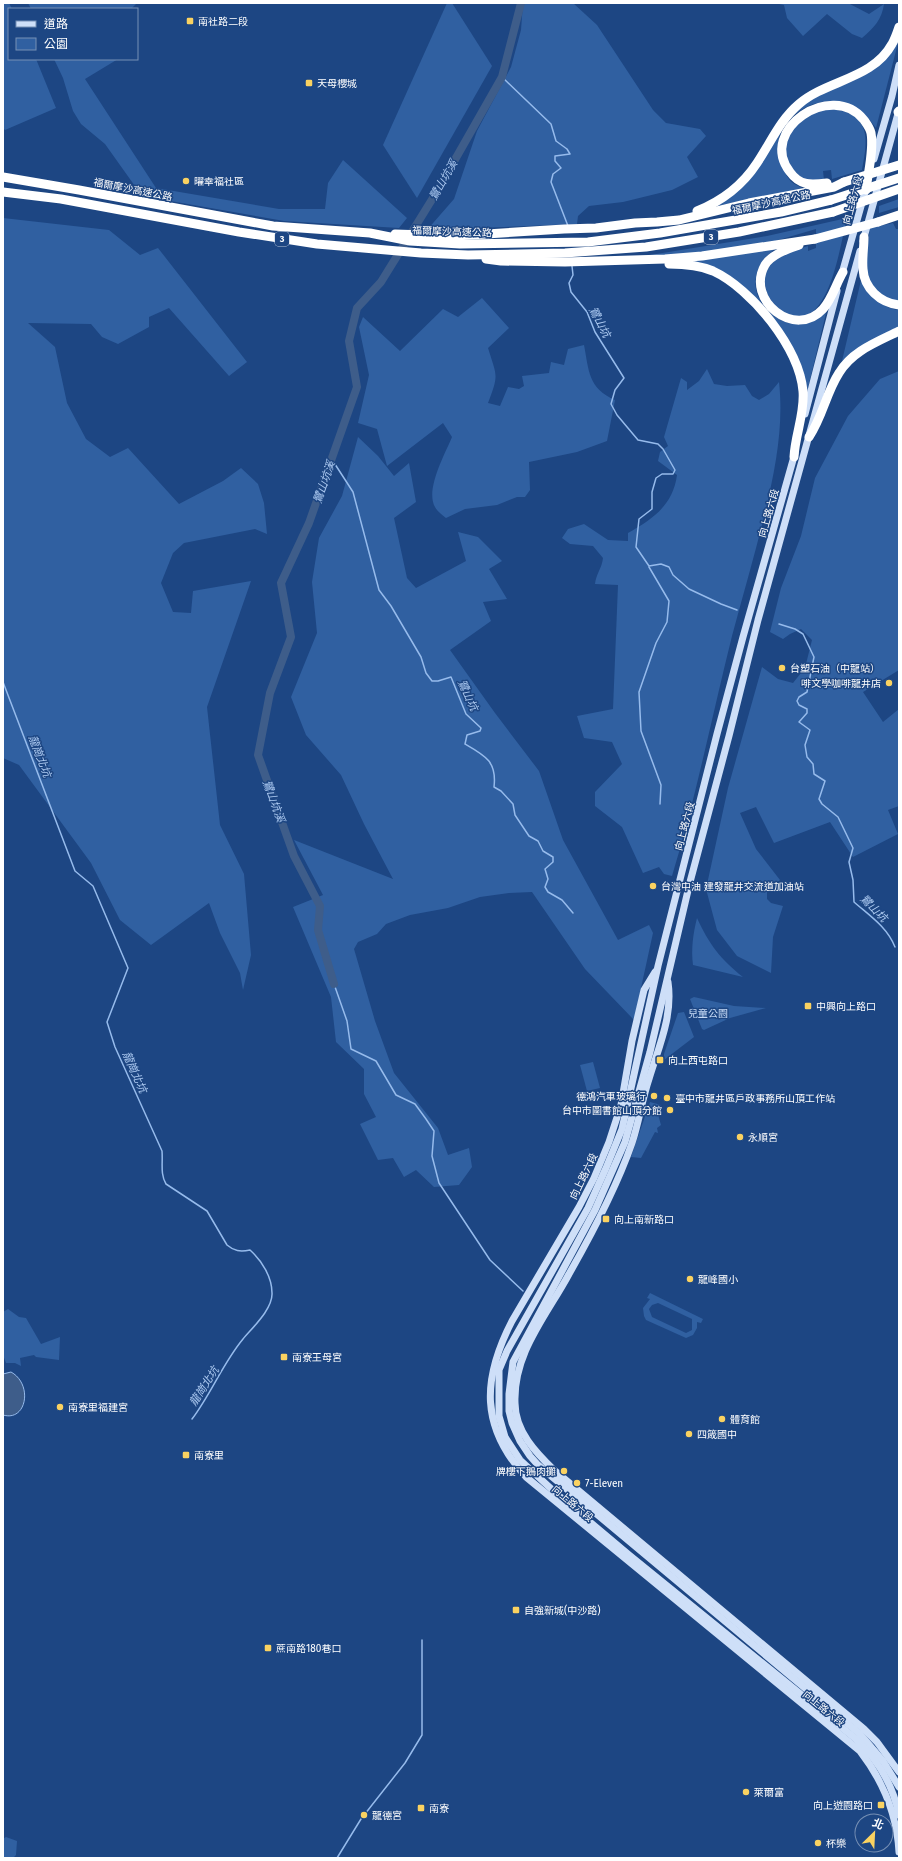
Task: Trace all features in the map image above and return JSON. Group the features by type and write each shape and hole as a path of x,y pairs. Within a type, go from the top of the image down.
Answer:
{"highway":[{"path":"657,222 694,212 725,197 757,164 781,123 792,110 810,95 870,67 892,45 899,27"},
{"path":"844,182 834,181 809,185 798,182 785,165 782,148 786,132 805,113 822,106 840,106 859,114 871,131 872,144 866,190"},
{"path":"457,240 564,229 596,228 635,223 679,220 749,203 834,187 844,182 899,165"},
{"name":"福爾摩沙高速公路","path":"3,177 273,226 370,233 410,242 457,240 561,243 588,242 660,234 781,212 831,200 899,178"},
{"name":"3","path":"3,192 61,199 239,232 317,244 421,253 468,255 588,252 646,247 739,232 833,212 899,189"},
{"path":"843,272 829,301 822,310 813,316 804,319 782,317 769,307 762,291 762,276 766,265 770,260 787,249 815,239 899,215"},
{"path":"878,222 899,218"},
{"path":"864,238 863,268 867,284 880,298 888,303 899,305"},
{"path":"468,255 501,261 630,261 702,256 815,239"},
{"path":"630,261 645,264 690,265 712,270 734,283 766,314 782,337 797,369 803,390 803,408 794,457"},
{"path":"809,437 820,418 839,373 846,363 865,348 899,331"}],"main road":[{"name":"向上路六段","path":"891,1775 856,1739 629,1555 559,1496 520,1460 510,1447 501,1427 498,1404 499,1370 517,1331 588,1208 622,1129 658,966 742,637 794,457 892,96 899,65"},
{"name":"向上路六段","path":"891,1775 884,1761 860,1734 538,1464 530,1456 520,1441 512,1423 509,1411 509,1394 513,1362 596,1210 622,1148 650,1052 758,620 899,111"},
{"path":"891,1775 899,1787"},
{"path":"891,1775 899,1815"},
{"path":"891,1775 899,1852"}],"green space":[{"path":"3,3 9,3 12,8 8,8 8,60 36,60 56,108 5,130 3,128"},
{"path":"28,3 137,3 132,8 30,8"},
{"path":"447,3 452,3 492,66 417,198 383,145"},
{"path":"523,3 573,3 597,25 653,110 666,123 700,129 706,136 687,157 698,177 672,190 623,202 589,206 578,216 577,224 427,230 454,199 477,131 511,67 521,30"},
{"path":"774,3 848,3 869,14 884,4 877,23 862,38 852,34 827,14 803,36 787,18 784,5"},
{"path":"898,43 876,128 862,113 845,103 834,101 812,104 802,109 786,124 780,134 778,144 778,153 787,176 792,182 804,189 716,206 722,203 783,125 810,99 859,78"},
{"path":"54,60 116,60 85,79 156,188 279,209 325,209 328,183 343,160 407,218 399,228 284,221 142,196 105,144 81,124 73,111 63,78"},
{"path":"831,109 852,115 862,126 866,140 862,170 832,179 831,170 823,171 824,180 818,181 800,177 791,168 788,162 786,155 786,142 788,136 791,130 810,113"},
{"path":"899,199 899,207 879,213 879,206"},
{"path":"3,218 109,230 140,255 158,248 247,362 229,376 169,308 149,317 149,327 118,344 102,337 91,324 28,323 55,347 67,403 86,439 110,457 128,448 179,504 223,481 241,468 258,484 264,503 267,534 255,529 184,543 173,553 161,583 173,612 191,613 193,591 251,581 207,707 220,825 244,874 251,955 243,990 240,973 220,933 209,903 151,945 120,920 91,863 19,765 3,758"},
{"path":"847,218 834,273 828,288 822,301 814,311 804,316 786,316 776,306 767,292 765,283 766,275 773,262 786,254 808,246 808,251 816,248 816,229 775,241 694,254 638,257 767,236"},
{"path":"893,223 896,229 899,229 899,303 891,302 871,286 865,266 870,228"},
{"path":"776,248 763,261 757,272 756,287 758,297 763,305 778,319 787,323 797,324 813,321 827,309 807,392 761,306 692,261"},
{"path":"862,276 880,303 892,309 899,310 899,328 842,361"},
{"path":"482,298 509,328 488,348 496,376 488,403 500,406 508,387 519,389 524,386 522,376 549,373 551,362 564,365 568,349 584,345 591,378 599,390 615,400 607,441 577,452 529,462 530,490 525,497 517,497 497,505 465,509 446,518 436,508 432,491 437,472 452,437 443,423 387,466 377,429 358,423 369,375 359,327 363,317 400,351 443,309 458,317"},
{"path":"707,369 714,384 727,386 745,385 752,396 759,400 769,394 779,382 780,415 778,448 765,513 732,636 681,846 672,876 664,874 659,867 643,873 622,827 595,806 595,792 622,764 612,742 584,738 577,716 613,709 618,585 595,584 603,558 593,546 570,544 562,538 568,529 584,524 608,540 628,541 628,533 646,522 660,510 671,495 675,486 677,475 658,461 660,452 668,446 664,437 681,378 687,382 687,390 699,381"},
{"path":"899,371 899,670 863,692 883,722 899,709 899,806 888,810 898,834 853,857 830,822 774,843 756,807 740,813 756,849 780,880 767,890 767,899 771,903 783,906 773,937 771,973 737,956 717,930 706,889 728,788 762,667 778,679 793,683 805,668 812,640 801,629 783,639 770,632 781,588 801,536 815,478 848,416 880,379"},
{"path":"358,437 378,456 394,476 409,463 416,502 394,518 407,578 416,588 466,561 458,532 478,537 502,561 489,569 507,599 483,602 491,621 450,650 539,771 563,840 618,940 649,925 653,933 634,1020 585,969 532,892 509,893 480,897 448,908 410,915 386,924 377,934 358,942 354,949 375,1021 394,1073 438,1128 448,1155 469,1148 472,1167 459,1185 434,1187 416,1170 404,1177 393,1158 378,1160 360,1124 376,1117 364,1094 364,1069 336,1042 331,997 293,907 323,895 294,840 393,879 364,824 341,775 306,735 291,697 317,633 312,582 319,538 342,496"},
{"path":"697,918 706,936 716,950 728,964 743,977 693,965 692,953 694,930"},
{"name":"兒童公園","path":"694,997 734,1006 766,1008 730,1018 704,1030 702,1029 690,999"},
{"path":"684,1012 694,1037 664,1060 664,1054 678,1013"},
{"path":"593,1062 600,1088 587,1091 580,1065"},
{"path":"650,1102 661,1105 657,1111 661,1125 657,1128 658,1133 655,1132 641,1158 631,1157"},
{"path":"650,1293 703,1319 701,1323 697,1322 697,1328 693,1335 686,1338 646,1320 643,1308 650,1299 647,1298","holes":["658,1303 692,1319 692,1330 686,1333 652,1317 649,1309 652,1305"]},
{"path":"8,1309 19,1317 26,1318 41,1344 60,1337 59,1360 36,1357 34,1355 20,1358 21,1366 15,1363 6,1363 3,1355 3,1312"},
{"path":"6,1837 17,1841 16,1855 13,1858 3,1858 3,1839"}],"shaded area":[{"path":"11,1372 18,1378 22,1385 24,1401 22,1408 11,1416 3,1415 3,1374"}],"waterway":[{"name":"鷺山坑溪","path":"334,984 318,930 320,906 294,856 258,755 270,693 291,637 281,583 309,523 357,387 349,341 357,308 381,282 436,193 502,77 521,3"},
{"name":"鷺山坑","path":"502,77 551,124 556,141 567,149 570,154 555,156 555,161 561,168 553,174 551,182 568,226"},
{"name":"鷺山坑","path":"572,266 573,275 569,283 571,292 587,312 595,332 624,378 615,390 611,404 617,415 638,440 658,444 663,449 675,470 673,474 662,474 656,478 652,492 652,509 639,519 636,547 649,566 661,564 669,567 673,575 689,589 737,610"},
{"name":"鷺山坑","path":"331,458 353,492 379,590 391,606 421,657 426,673 432,681 438,681 451,677 466,714 481,728 480,731 467,735 465,744 484,756 492,766 494,771 494,787 501,791 513,804 515,815 529,836 538,841 543,851 553,857 553,862 545,869 548,879 545,887 548,892 562,900 573,913"},
{"name":"鷺山坑","path":"649,567 669,601 667,622 656,643 639,692 641,731 661,785 660,804"},
{"name":"鷺山坑","path":"779,624 795,629 803,634 814,657 807,692 799,697 797,701 799,705 807,709 807,713 799,722 810,730 805,745 807,757 813,764 814,774 825,781 819,799 822,804 838,817 853,848 849,862 853,880 854,902 883,928 892,940 895,947"},
{"name":"龍崗北坑","path":"3,682 75,871 93,886 128,968 107,1022 115,1047 162,1151 162,1172 164,1180 166,1184 207,1211 227,1245 232,1249 243,1251 250,1250 266,1270 272,1287 271,1299 266,1312 236,1348 192,1419"},
{"path":"334,984 347,1021 351,1049 376,1061 396,1095 415,1104 426,1119 434,1131 432,1156 439,1183 490,1260 523,1291"},
{"path":"337,1858 361,1819 405,1763 422,1735 422,1640"}],"place":[{"name":"南社路二段","path":"190,21"},
{"name":"天母櫻城","path":"309,83"},
{"name":"曜幸福社區","path":"186,181"},
{"name":"台塑石油（中龍站）","path":"782,668"},
{"name":"啡文學咖啡龍井店","path":"889,683"},
{"name":"台灣中油 建發龍井交流道加油站","path":"653,886"},
{"name":"中興向上路口","path":"808,1006"},
{"name":"向上西屯路口","path":"660,1060"},
{"name":"德鴻汽車玻璃行","path":"654,1096"},
{"name":"臺中市龍井區戶政事務所山頂工作站","path":"667,1098"},
{"name":"台中市圖書館山頂分館","path":"670,1110"},
{"name":"永順宮","path":"740,1137"},
{"name":"向上南新路口","path":"606,1219"},
{"name":"龍峰國小","path":"690,1279"},
{"name":"南寮王母宮","path":"284,1357"},
{"name":"南寮里福建宮","path":"60,1407"},
{"name":"體育館","path":"722,1419"},
{"name":"四箴國中","path":"689,1434"},
{"name":"南寮里","path":"186,1455"},
{"name":"牌樓下鵝肉攤","path":"564,1471"},
{"name":"7-Eleven","path":"577,1483"},
{"name":"自強新城(中沙路)","path":"516,1610"},
{"name":"蔗南路180巷口","path":"268,1648"},
{"name":"萊爾富","path":"746,1792"},
{"name":"向上遊園路口","path":"881,1805"},
{"name":"南寮","path":"421,1808"},
{"name":"龍德宮","path":"364,1815"},
{"name":"杯樂","path":"818,1843"}]}
